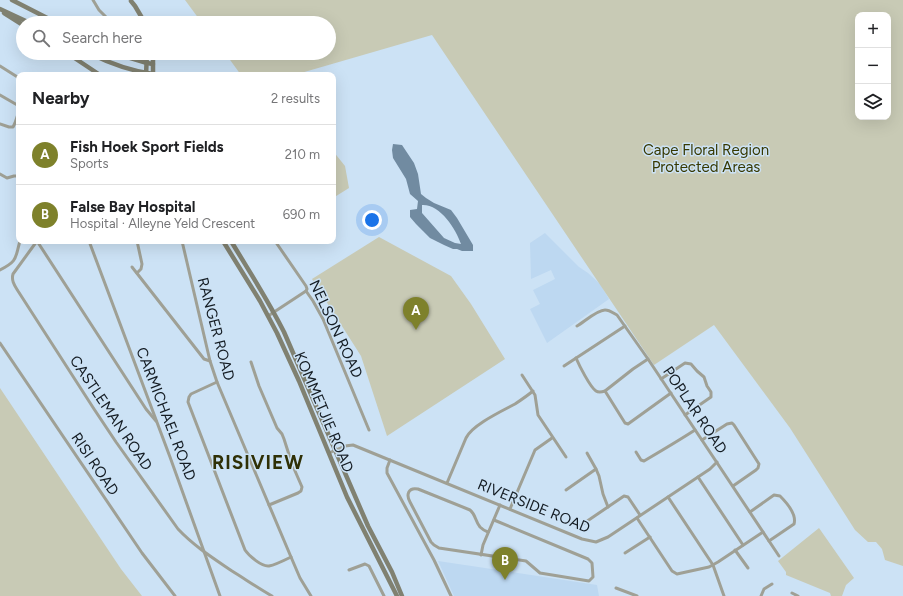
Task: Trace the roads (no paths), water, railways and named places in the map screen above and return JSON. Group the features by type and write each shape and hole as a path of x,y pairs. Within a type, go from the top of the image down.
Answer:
{"main road":[{"path":"12,0 43,16"},
{"path":"131,1 140,16"},
{"path":"0,10 16,17"},
{"path":"0,10 16,20"},
{"path":"78,60 96,72"},
{"path":"105,60 140,72"},
{"path":"137,60 153,64"},
{"path":"153,60 154,72"},
{"path":"146,72 147,63"},
{"name":"KOMMETJIE ROAD","path":"225,244 268,316 299,381 347,497 395,596"},
{"name":"KOMMETJIE ROAD","path":"233,244 284,332 368,526 392,572 402,596"}],"street":[{"path":"98,0 93,1 105,16"},
{"path":"0,66 16,76"},
{"path":"0,95 16,104"},
{"path":"0,124 7,127 13,127 16,119"},
{"path":"0,174 7,178 16,176"},
{"path":"0,270 9,266 16,258 19,244"},
{"name":"CASTLEMAN ROAD","path":"35,244 13,274 13,282 118,445 178,529 192,543 270,596"},
{"path":"39,244 146,409 157,422"},
{"name":"CARMICHAEL ROAD","path":"91,244 206,553 220,596"},
{"path":"137,273 141,269 142,264 138,244"},
{"name":"RANGER ROAD","path":"183,244 210,361 300,578 312,596"},
{"name":"NELSON ROAD","path":"277,244 306,286 306,291 322,319 369,430"},
{"path":"132,267 204,359 210,361"},
{"path":"268,316 306,291"},
{"name":"POPLAR ROAD","path":"577,326 599,312 605,310 611,311 617,315 671,393 779,556"},
{"path":"564,366 625,326"},
{"name":"RISI ROAD","path":"0,342 142,553 175,596"},
{"path":"576,358 593,388 598,392 605,391 648,359"},
{"path":"251,362 259,386 277,428 284,439 292,464 302,487 301,491 298,493 269,505"},
{"path":"661,379 687,362 704,377 711,392 711,397 685,415"},
{"path":"522,374 536,397 538,415 566,457"},
{"path":"218,382 191,394 188,397 188,402 245,550 253,559 267,566 291,557"},
{"path":"447,483 470,432 533,391"},
{"path":"605,391 625,423 628,424 671,393"},
{"path":"702,440 727,424 732,423 734,425 759,464 758,468 733,486"},
{"path":"636,452 641,460 644,461 695,430"},
{"path":"510,509 535,450 552,438"},
{"name":"RIVERSIDE ROAD","path":"329,453 345,446 353,446 592,542 603,540 668,498 710,469 717,462"},
{"path":"587,453 599,476 608,507"},
{"path":"390,460 387,473 434,560 451,596"},
{"path":"566,490 596,469"},
{"path":"698,477 743,545"},
{"path":"488,532 480,527 475,515 470,510 418,489 411,489 408,494 408,498 432,542 439,548 526,561 540,573 589,581 593,577 592,562 588,559 494,520"},
{"path":"750,512 774,495 780,496 790,507 795,519 794,524 770,541"},
{"path":"577,528 622,497 626,496 640,516"},
{"path":"668,498 713,565 724,596"},
{"path":"481,555 483,545 500,505"},
{"path":"637,518 672,571 677,574 709,567 763,532"},
{"path":"625,553 650,537"},
{"path":"735,550 748,568"},
{"path":"349,570 364,564 369,566 384,596"},
{"path":"761,596 764,589 772,584"},
{"path":"616,588 637,596"},
{"path":"792,593 798,596"}],"place":[{"name":"Fish Hoek Sport Fields","path":"416,330"},
{"name":"False Bay Hospital","path":"505,580"}],"district":[{"name":"RISIVIEW","path":"258,462"}],"park label":[{"name":"Cape Floral Region Protected Areas","path":"706,158"}]}
